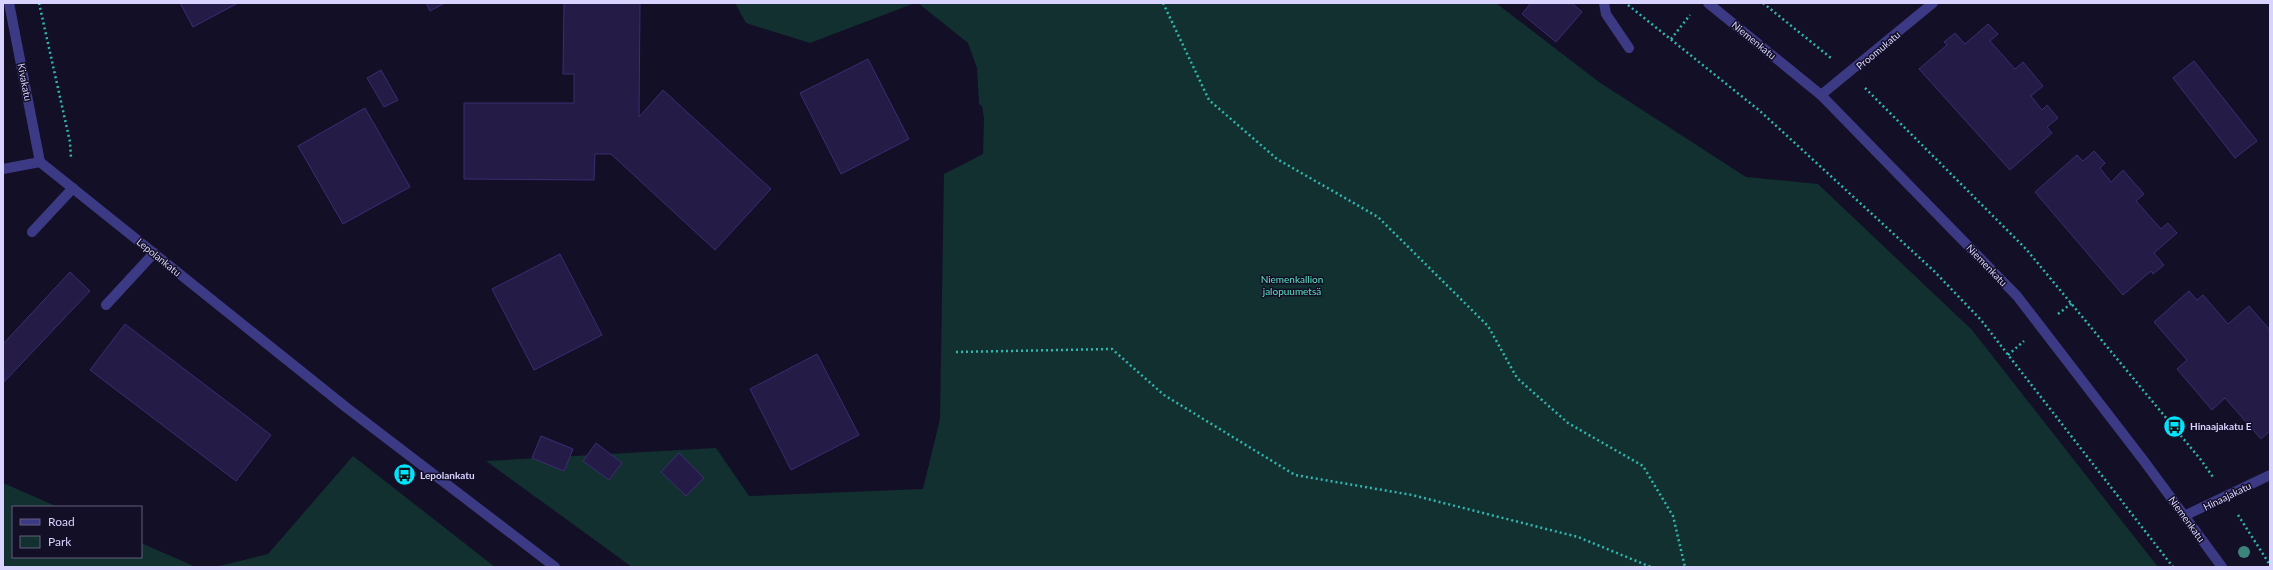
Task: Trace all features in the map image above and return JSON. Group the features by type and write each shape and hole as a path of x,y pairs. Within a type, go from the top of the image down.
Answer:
{"street":[{"name":"Kivakatu","path":"9,3 40,162"},
{"path":"1604,3 1606,14 1629,48"},
{"name":"Niemenkatu","path":"1708,3 1821,95 2017,296 2222,567"},
{"name":"Proomukatu","path":"1821,95 1933,3"},
{"path":"3,169 40,162"},
{"name":"Lepolankatu","path":"40,162 347,408 555,567"},
{"path":"32,232 73,188"},
{"path":"106,305 154,253"},
{"name":"Hinaajakatu","path":"2184,516 2270,475"}],"path":[{"path":"39,3 70,142 73,188"},
{"path":"1163,3 1209,100 1277,159 1378,217 1488,326 1516,378 1568,423 1643,466 1673,516 1685,567"},
{"path":"1626,3 1760,110 1934,270 1976,315 2172,567"},
{"path":"1763,3 1849,73 2026,249 2201,460 2247,527 2270,565"},
{"path":"1671,39 1694,9"},
{"path":"956,352 1112,349 1164,395 1295,475 1412,495 1578,537 1651,567"}],"green space":[{"path":"735,3 915,3 810,43 746,23"},
{"name":"Niemenkallion jalopuumetsä","path":"918,3 1496,3 1599,82 1746,177 1818,184 1972,330 2158,567 632,567 486,461 716,448 749,496 923,489 940,419 944,174 983,154 984,119 982,106 979,104 977,68 968,43"},
{"path":"353,456 495,567 215,567 268,554"},
{"path":"3,483 56,506 12,506 12,558 142,558 142,543 196,567 7,567 3,564"}],"building":[{"path":"180,3 238,3 193,27"},
{"path":"426,3 445,3 430,11"},
{"path":"564,3 640,3 639,117 663,90 771,189 715,250 611,154 595,154 594,180 464,179 464,103 574,103 574,74 563,74"},
{"path":"1531,3 1572,3 1582,12 1556,42 1522,14"},
{"path":"1988,24 1998,34 1990,41 2015,69 2023,62 2043,86 2031,96 2042,110 2047,105 2058,118 2047,127 2052,133 2010,170 1919,69 1947,45 1944,42 1955,33 1965,44"},
{"path":"868,59 909,139 841,174 800,93"},
{"path":"2194,61 2257,141 2235,158 2173,78"},
{"path":"381,70 398,100 384,107 367,78"},
{"path":"365,108 410,187 343,224 298,146"},
{"path":"2094,151 2105,163 2100,168 2111,182 2123,170 2144,194 2136,201 2161,229 2168,223 2177,233 2154,253 2164,265 2153,274 2151,271 2123,295 2035,192 2077,155 2083,161"},
{"path":"560,254 602,335 534,370 492,289"},
{"path":"70,272 90,291 4,382 3,344"},
{"path":"2189,291 2197,300 2203,295 2228,324 2249,306 2270,330 2270,431 2261,439 2225,398 2212,410 2177,369 2187,360 2154,322"},
{"path":"125,324 271,435 236,481 90,370"},
{"path":"817,354 859,435 791,470 750,389"},
{"path":"541,436 573,449 564,471 532,458"},
{"path":"596,443 622,463 609,480 583,461"},
{"path":"679,453 704,478 686,496 661,472"}],"place":[{"name":"Hinaajakatu E","path":"2174,426"},
{"name":"Lepolankatu","path":"404,475"}]}
